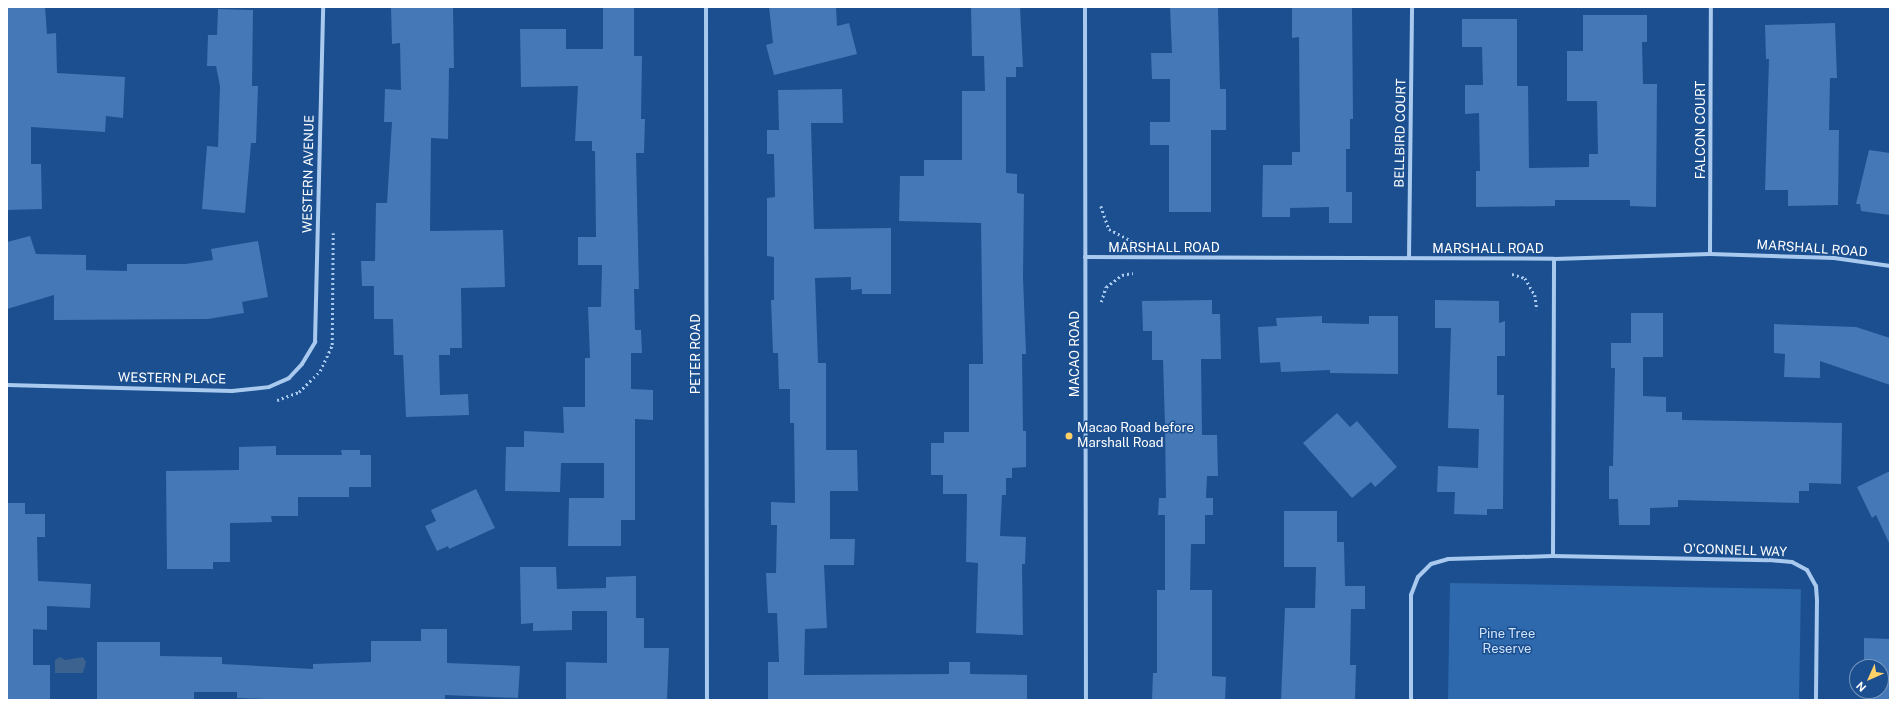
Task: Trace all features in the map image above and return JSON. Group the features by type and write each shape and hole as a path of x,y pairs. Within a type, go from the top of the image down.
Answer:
{"street":[{"name":"WESTERN AVENUE","path":"315,342 323,7"},
{"name":"PETER ROAD","path":"706,7 707,700"},
{"name":"MACAO ROAD","path":"1085,7 1086,700"},
{"name":"BELLBIRD COURT","path":"1409,258 1412,7"},
{"name":"FALCON COURT","path":"1710,254 1711,7"},
{"name":"MARSHALL ROAD","path":"1085,257 1554,259 1710,254 1834,258 1890,266"},
{"path":"1553,556 1554,259"},
{"name":"WESTERN PLACE","path":"7,385 232,391 269,388 289,378 302,364 315,342"},
{"name":"O'CONNELL WAY","path":"1411,700 1411,595 1418,577 1431,564 1448,559 1553,556 1769,560 1792,562 1807,570 1816,586 1817,600 1816,700"}],"path":[{"path":"1100,204 1109,229 1132,241"},
{"path":"274,401 300,392 320,371 332,345 333,227"},
{"path":"1101,307 1106,287 1122,274 1138,272"},
{"path":"1504,274 1525,278 1535,295 1537,310"}],"green space":[{"name":"Pine Tree Reserve","path":"1450,583 1801,589 1799,700 1448,700"}],"shaded area":[{"path":"60,657 65,660 83,657 86,662 83,673 55,673 55,660"}],"building":[{"path":"8,7 45,7 47,34 56,33 57,73 125,77 123,118 106,116 105,132 31,127 31,164 41,164 42,209 7,210"},
{"path":"391,7 453,7 454,68 449,68 448,139 431,138 430,231 503,230 505,287 461,288 462,348 450,348 450,355 439,355 440,395 468,394 469,415 406,417 403,355 394,355 393,319 374,319 374,286 362,286 361,261 375,261 376,203 387,203 392,122 384,122 385,89 401,90 400,43 392,44"},
{"path":"603,7 634,7 634,56 642,56 641,119 645,119 644,153 636,153 639,289 634,289 635,330 641,330 642,353 631,353 631,389 653,390 653,420 635,419 635,520 621,520 621,546 568,546 569,498 604,498 604,463 561,463 560,492 505,491 506,447 524,447 524,431 564,433 563,407 585,407 585,358 590,358 588,307 601,307 602,265 578,265 578,237 596,237 595,151 592,151 592,141 575,141 578,86 521,87 520,29 566,29 566,49 603,49"},
{"path":"769,7 836,7 837,26 849,23 857,54 774,75 766,45 773,43"},
{"path":"971,7 1020,7 1023,67 1016,67 1016,77 1006,77 1006,173 1017,174 1017,193 1024,194 1023,277 1026,354 1022,354 1023,431 1026,431 1026,467 1012,468 1012,478 1006,478 1006,495 1002,495 1000,536 1026,537 1025,564 1022,564 1023,635 976,633 978,563 966,562 967,494 943,494 943,475 931,475 931,443 944,443 944,432 969,432 969,364 983,364 981,223 899,221 900,176 924,176 924,160 962,160 962,91 985,91 984,56 972,56"},
{"path":"1170,7 1218,7 1220,89 1226,89 1226,130 1211,130 1211,212 1169,212 1169,145 1150,145 1150,122 1170,122 1170,79 1152,79 1151,53 1172,53"},
{"path":"1292,7 1352,7 1353,119 1350,119 1350,149 1346,149 1346,192 1352,192 1352,223 1329,223 1329,207 1290,208 1290,217 1262,217 1263,165 1292,165 1292,152 1300,152 1299,37 1292,38"},
{"path":"218,9 253,10 252,86 258,86 256,143 251,143 245,213 202,209 207,146 218,147 220,86 216,66 207,66 208,35 217,35"},
{"path":"1583,15 1647,15 1647,42 1642,42 1643,84 1657,84 1656,207 1630,206 1630,200 1555,200 1555,206 1476,207 1476,171 1480,171 1479,113 1465,114 1465,85 1483,85 1482,47 1462,47 1462,19 1517,19 1517,86 1528,86 1529,168 1589,167 1589,154 1598,154 1597,101 1567,101 1567,51 1583,51"},
{"path":"1835,23 1837,78 1830,78 1829,130 1839,130 1838,205 1788,206 1788,190 1765,190 1769,59 1766,59 1765,25"},
{"path":"842,89 843,123 811,123 814,229 891,228 891,294 862,294 862,289 851,290 851,277 815,278 818,363 826,363 826,450 857,450 858,491 830,491 830,539 855,539 854,565 824,565 827,628 805,629 804,675 949,674 949,662 970,662 970,674 1027,675 1027,700 768,700 768,662 779,662 777,613 768,613 766,573 776,573 777,525 771,525 771,502 795,503 794,423 790,423 790,389 779,389 778,353 773,353 771,300 774,300 774,257 767,256 767,198 775,197 774,154 767,154 767,130 779,130 778,90"},
{"path":"1869,150 1890,153 1890,215 1861,211 1860,204 1856,204"},
{"path":"30,236 36,254 86,255 86,270 127,271 127,264 186,264 213,260 211,249 258,241 268,297 242,302 244,313 208,319 54,320 54,295 7,309 7,242"},
{"path":"1212,300 1212,314 1220,314 1221,359 1201,359 1202,435 1217,435 1218,476 1207,476 1206,498 1213,498 1213,515 1205,515 1205,544 1191,544 1190,590 1212,590 1212,676 1226,677 1225,700 1152,700 1153,673 1157,673 1157,590 1165,590 1165,515 1158,515 1159,498 1166,498 1165,425 1163,360 1152,360 1152,331 1143,331 1142,301"},
{"path":"1435,300 1499,301 1499,323 1505,321 1505,356 1497,356 1497,395 1504,395 1503,509 1487,509 1487,515 1454,514 1455,492 1437,492 1438,466 1478,468 1479,429 1448,428 1451,328 1435,328"},
{"path":"1631,313 1663,313 1663,357 1643,357 1643,396 1666,397 1666,412 1682,412 1682,420 1842,423 1841,484 1809,483 1809,491 1799,491 1799,503 1678,500 1678,507 1650,508 1650,525 1619,525 1618,499 1609,499 1609,466 1613,466 1615,368 1611,368 1611,343 1631,343"},
{"path":"1322,316 1322,323 1369,324 1369,316 1398,316 1398,374 1330,373 1330,370 1281,372 1280,362 1260,363 1258,327 1277,326 1276,318"},
{"path":"1774,324 1856,327 1890,338 1890,385 1820,361 1820,378 1784,377 1785,354 1774,353"},
{"path":"1337,413 1350,427 1357,421 1397,467 1375,487 1371,482 1352,498 1303,443"},
{"path":"276,446 276,455 342,455 341,450 360,450 360,455 371,455 371,487 349,487 349,497 298,497 298,516 271,516 272,522 230,523 230,562 213,562 213,569 167,569 166,471 239,470 239,447"},
{"path":"1890,471 1890,545 1876,515 1872,518 1857,487"},
{"path":"476,489 495,528 449,549 448,546 437,551 425,526 436,521 431,510"},
{"path":"7,503 25,503 25,514 45,514 45,537 37,537 38,581 91,584 90,608 47,606 47,630 33,629 33,665 50,665 50,700 7,700"},
{"path":"1284,511 1337,511 1337,542 1344,542 1345,586 1365,586 1365,609 1351,609 1350,665 1356,665 1355,700 1281,700 1285,608 1315,608 1316,567 1284,567"},
{"path":"520,567 556,567 557,589 606,588 606,577 636,576 636,618 644,618 644,648 669,648 667,700 566,700 566,662 607,663 607,611 572,611 572,630 533,631 533,623 521,624"},
{"path":"421,629 447,629 447,663 520,666 518,698 445,695 445,700 296,700 237,698 237,692 194,692 194,700 97,700 97,642 160,642 160,656 222,657 222,664 313,669 313,664 371,662 371,641 421,641"},
{"path":"1864,638 1890,639 1890,700 1869,700 1889,699 1889,659 1864,659"}],"place":[{"name":"Macao Road before Marshall Road","path":"1069,436"}]}
